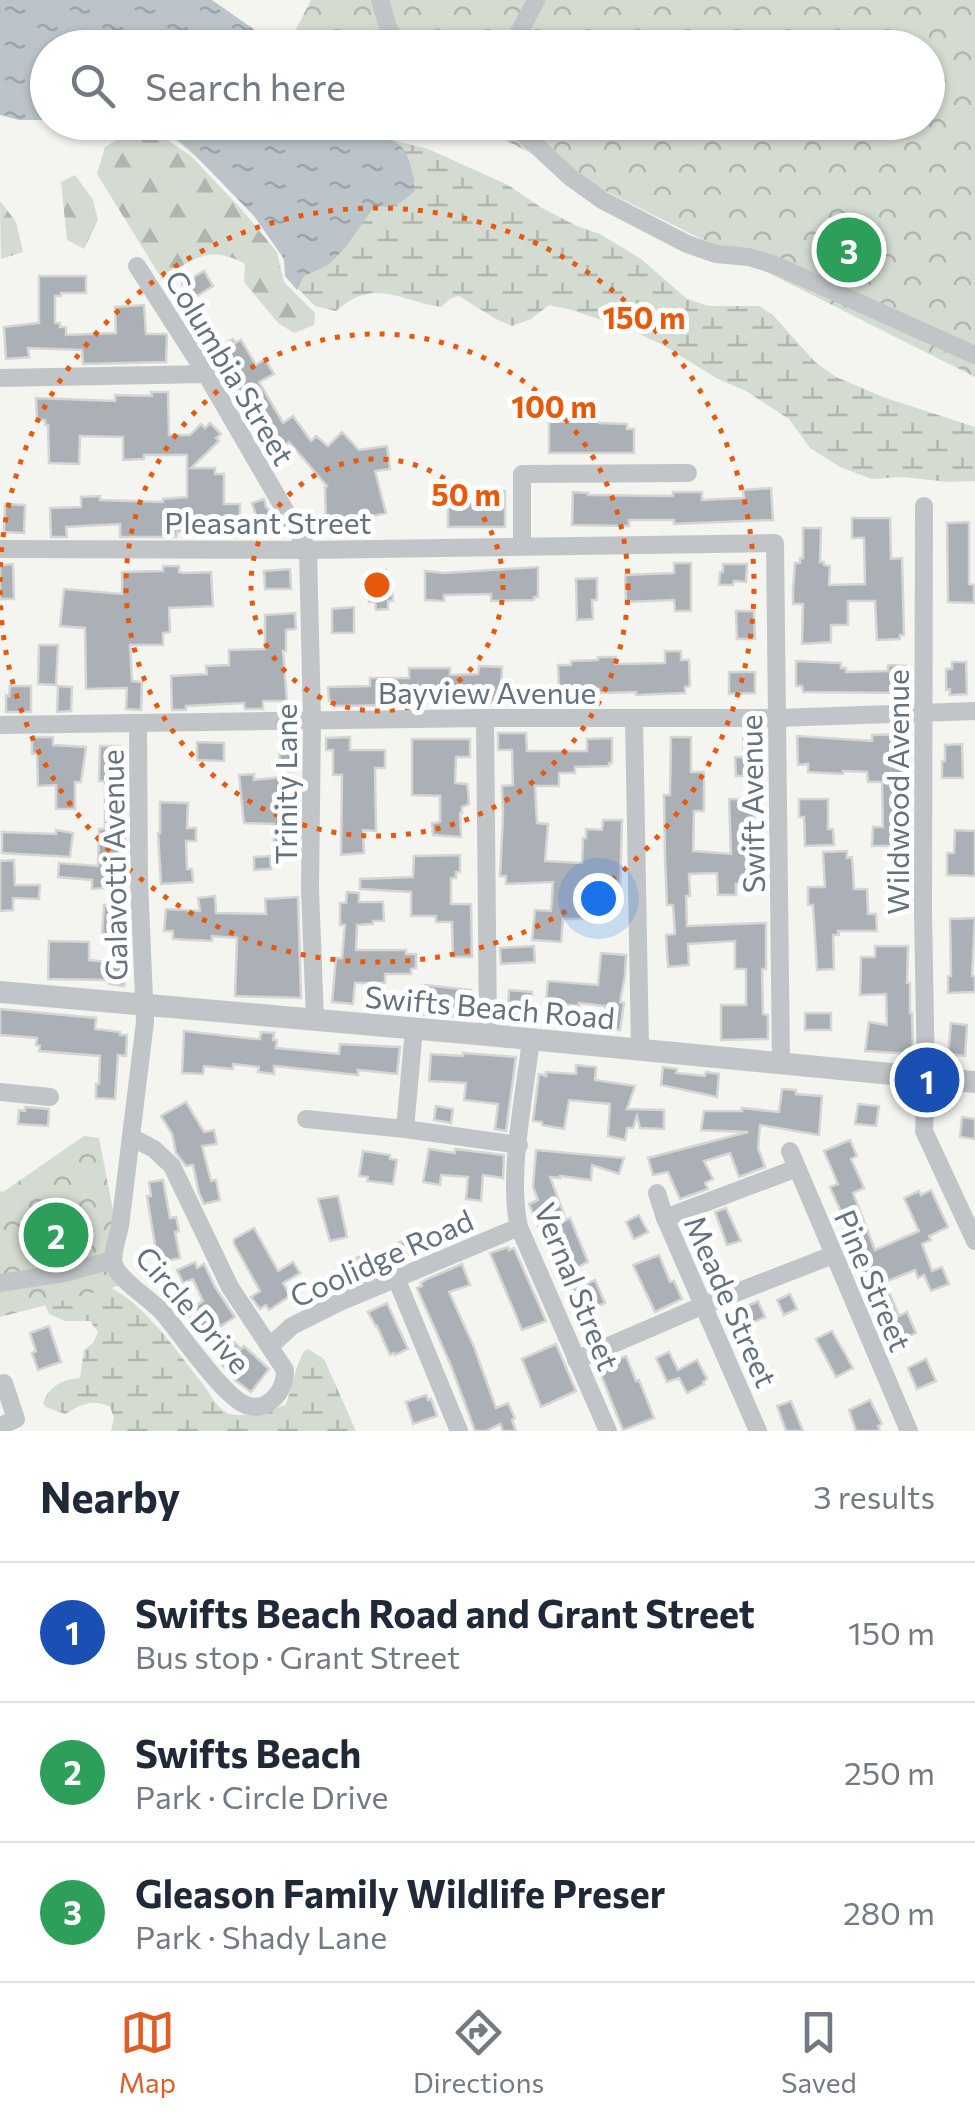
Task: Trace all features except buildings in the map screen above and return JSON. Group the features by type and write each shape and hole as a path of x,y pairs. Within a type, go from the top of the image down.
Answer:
{"street":[{"path":"380,0 390,30"},
{"path":"520,30 536,0"},
{"path":"530,140 570,178 602,200 673,236 716,254 749,257 775,266 975,354"},
{"name":"Columbia Street","path":"137,266 206,374 308,550"},
{"path":"0,378 206,374"},
{"path":"522,546 522,474 688,473"},
{"name":"Wildwood Avenue","path":"924,506 924,1132 975,1240"},
{"name":"Pleasant Street","path":"0,549 308,550 775,543"},
{"name":"Swift Avenue","path":"775,543 781,1064"},
{"name":"Trinity Lane","path":"308,550 310,889 315,1019"},
{"name":"Bayview Avenue","path":"0,726 485,718 778,718 975,711"},
{"path":"485,718 488,1035"},
{"path":"634,718 640,1050"},
{"name":"Galavotti Avenue","path":"138,724 144,1005"},
{"name":"Swifts Beach Road","path":"0,992 975,1082"},
{"name":"Circle Drive","path":"131,1137 172,1166 230,1287 284,1370 282,1389 264,1406 242,1403 204,1365 160,1309 117,1271 112,1260 131,1137 144,1005"},
{"path":"405,1129 414,1029"},
{"name":"Vernal Street","path":"531,1039 515,1204 520,1227 608,1431"},
{"path":"0,1092 50,1097"},
{"path":"306,1119 519,1145"},
{"name":"Pine Street","path":"665,1218 794,1160 909,1431"},
{"name":"Meade Street","path":"657,1193 758,1431"},
{"name":"Coolidge Road","path":"270,1346 292,1326 520,1227"},
{"path":"576,1360 833,1255"},
{"path":"0,1283 54,1275 112,1260"},
{"path":"396,1278 459,1431"},
{"path":"0,1426 16,1420 4,1384"}],"green space":[{"path":"311,0 975,0 975,377 505,140 945,140 945,30 296,30"},
{"path":"116,140 167,140 191,156 277,252 284,282 315,313 314,325 294,333 278,323 244,282 245,264 232,258 202,256 162,279 97,174 105,147"},
{"path":"176,140 392,140 428,149 508,185 542,208 600,234 641,259 687,299 709,306 759,306 773,315 815,362 836,377 975,427 975,481 872,479 840,467 810,448 789,419 746,391 718,379 661,344 572,310 549,305 531,319 512,326 459,296 441,307 374,293 349,301 336,311 315,306 285,276 285,262 264,227"},
{"path":"75,175 93,200 98,220 84,249 67,240 61,182"},
{"path":"0,201 16,222 23,252 1,259"},
{"path":"84,1136 99,1138 114,1215 119,1286 0,1317 0,1191"},
{"path":"104,1285 145,1314 227,1413 256,1413 286,1404 298,1364 308,1349 324,1359 356,1431 111,1431 114,1418 110,1407 104,1404 87,1404 65,1414 46,1407 43,1403 53,1388 80,1378 84,1350 98,1332 90,1321 65,1321 49,1314 47,1299"}],"water":[{"path":"0,0 212,0 255,30 30,30 30,120 0,115"},
{"path":"178,140 392,140 406,153 415,191 400,203 373,208 345,248 328,265 304,276 297,290 285,276 284,259 254,216"}],"place":[{"name":"Gleason Family Wildlife Preser","path":"849,250"},
{"name":"Swifts Beach Road and Grant Street","path":"927,1080"},
{"name":"Swifts Beach","path":"56,1235"}]}
